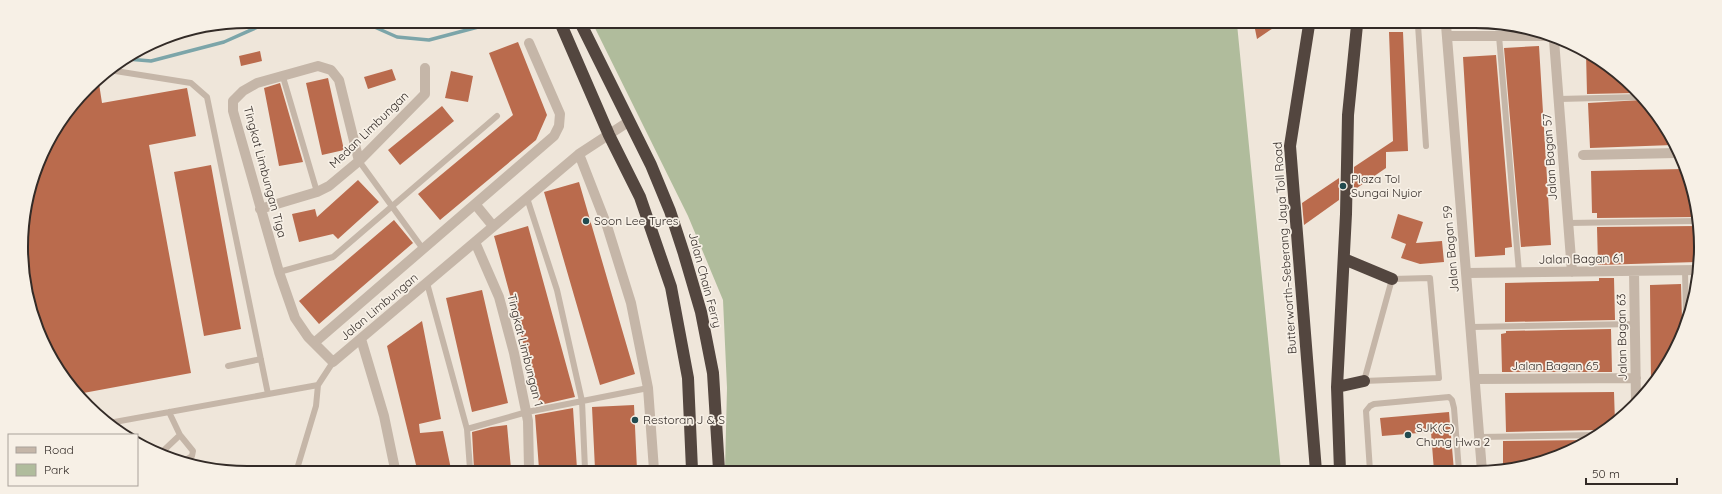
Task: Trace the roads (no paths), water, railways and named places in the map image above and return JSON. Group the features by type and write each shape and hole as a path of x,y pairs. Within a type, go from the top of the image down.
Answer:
{"highway":[{"path":"563,28 609,135 640,197 670,287 678,317 688,378 691,413 692,466"},
{"name":"Jalan Chain Ferry","path":"583,28 628,122 651,165 670,211 701,312 713,373 718,466"},
{"name":"Butterworth–Seberang Jaya Toll Road","path":"1309,28 1290,146 1316,466"},
{"path":"1340,466 1337,387 1344,260 1348,115 1357,28"},
{"path":"1344,260 1392,279"},
{"path":"1337,387 1364,381"}],"street":[{"name":"Jalan Bagan 59","path":"1446,28 1482,466"},
{"path":"1447,36 1535,36"},
{"name":"Jalan Limbungan","path":"314,343 554,136 558,126 560,114 529,42"},
{"name":"Jalan Bagan 57","path":"1554,43 1572,272"},
{"name":"Tingkat Limbungan Tiga","path":"333,362 314,343 294,318 260,209 233,111 233,101 243,91 257,83 283,77 318,66 331,70 339,80 359,161"},
{"name":"Medan Limbungan","path":"260,209 317,192 329,186 359,161 425,94 425,68"},
{"name":"Jalan Limbungan","path":"333,362 579,154 628,122"},
{"path":"1583,155 1672,153"},
{"path":"579,154 607,226 631,303 648,388 654,466"},
{"path":"475,204 493,226"},
{"name":"Tingkat Limbungan 1","path":"475,242 499,297 514,353 527,412 529,466"},
{"name":"Jalan Bagan 61","path":"1467,273 1693,270"},
{"name":"Jalan Bagan 63","path":"1634,271 1636,395"},
{"path":"361,339 384,416 394,466"},
{"name":"Jalan Bagan 65","path":"1475,379 1636,378"}],"lane":[{"path":"1418,28 1426,146"},
{"path":"1499,36 1519,272"},
{"path":"116,71 191,83 207,97 268,394"},
{"path":"283,77 317,192"},
{"path":"1558,99 1635,97"},
{"path":"279,272 333,257 497,116"},
{"path":"359,161 423,248"},
{"path":"527,198 558,290 582,401 585,466"},
{"path":"1568,223 1692,221"},
{"path":"1685,270 1686,307"},
{"path":"1430,278 1439,378 1364,381 1392,279 1430,278"},
{"path":"427,283 467,429 470,466"},
{"path":"1471,327 1635,324"},
{"path":"228,366 261,359"},
{"name":"Jalan Limbungan","path":"318,385 333,362"},
{"path":"115,422 318,385 316,406 297,466"},
{"path":"467,429 527,412 648,388"},
{"path":"1370,466 1366,411 1370,406 1374,404 1449,397 1452,400 1454,408 1460,466"},
{"path":"169,412 180,435 193,451 192,456 188,458"},
{"path":"1480,437 1589,434"},
{"path":"165,450 180,435"}],"waterway":[{"path":"133,60 151,61 224,42 256,28"},
{"path":"377,28 397,37 429,40 474,28"}],"place":[{"name":"Plaza Tol Sungai Nyior","path":"1343,186"},
{"name":"Soon Lee Tyres","path":"586,221"},
{"name":"Restoran J & S","path":"635,420"},
{"name":"SJK(C) Chung Hwa 2","path":"1408,435"}]}
